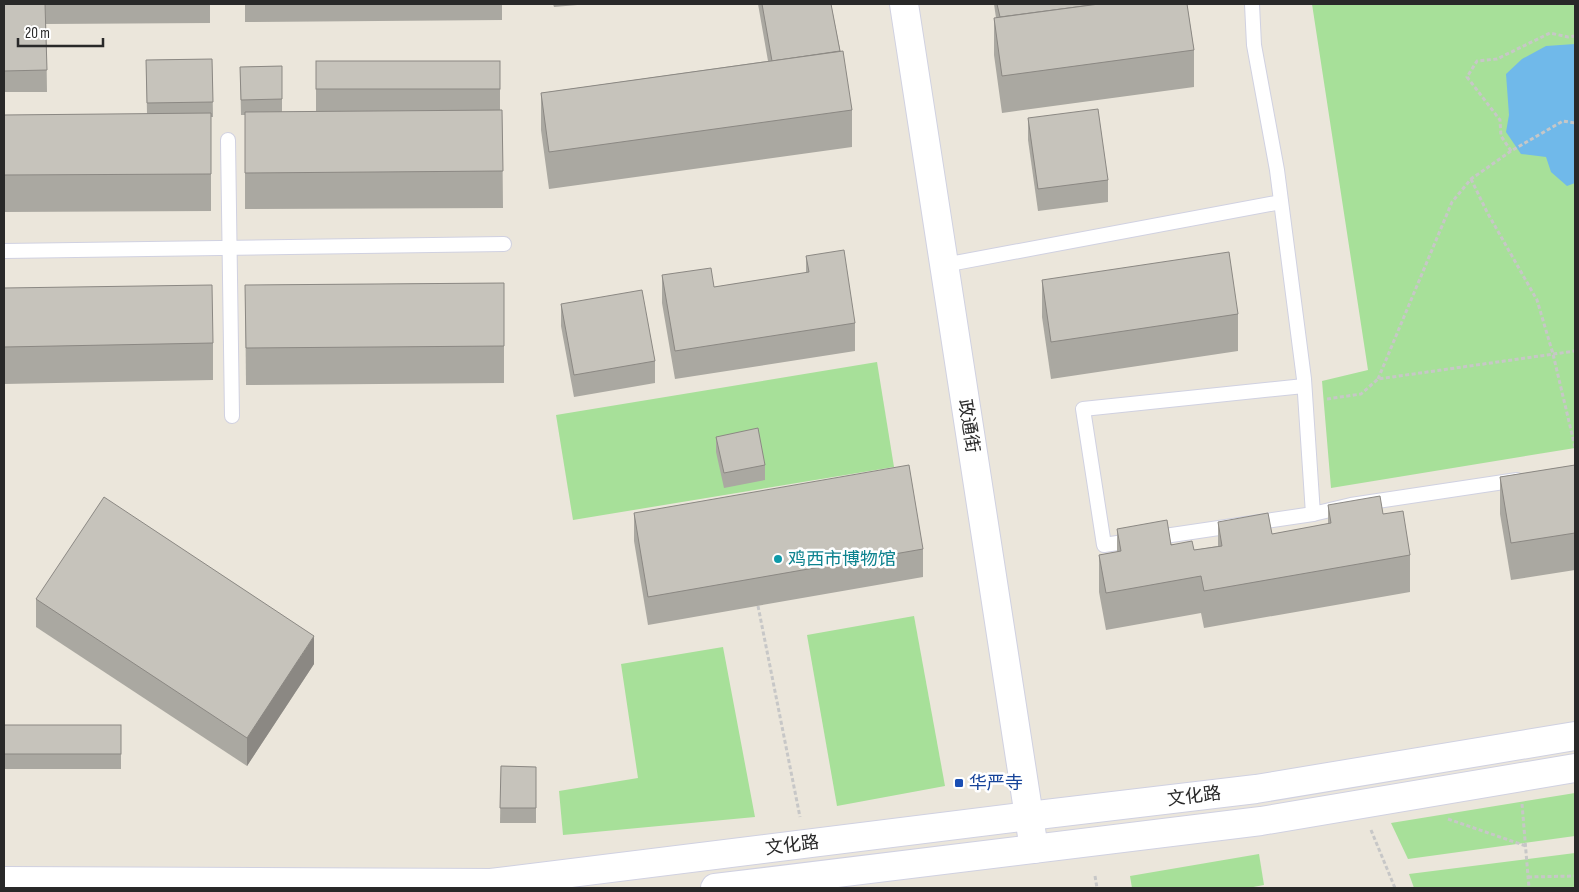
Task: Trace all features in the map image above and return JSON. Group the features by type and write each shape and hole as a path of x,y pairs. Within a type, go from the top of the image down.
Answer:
{"main road":[{"name":"政通街","path":"904,4 1034,849"},
{"name":"文化路","path":"4,881 491,883 1256,789 1575,736"},
{"name":"文化路","path":"715,888 808,883 1034,849 1261,821 1575,768"}],"lane":[{"path":"1252,4 1254,45 1281,202 1304,386 1313,514"},
{"path":"228,140 232,416"},
{"path":"944,265 1281,202"},
{"path":"4,251 504,244"},
{"path":"1304,386 1083,409 1104,545 1313,514 1351,505 1526,479"}],"path":[{"path":"1510,151 1501,136 1500,120 1467,77 1478,61 1496,58 1550,33 1568,37 1575,36"},
{"path":"1304,386 1314,400 1361,394 1378,379 1452,202 1472,178 1510,151 1563,121 1575,123"},
{"path":"1472,178 1487,212 1537,300 1553,354 1575,447"},
{"path":"1378,379 1575,351"},
{"path":"758,606 800,820"},
{"path":"1520,777 1529,888"},
{"path":"1360,804 1394,888"},
{"path":"1446,818 1526,846"},
{"path":"1095,876 1097,888"},
{"path":"1528,877 1575,876"}],"green space":[{"path":"1312,4 1575,4 1575,448 1331,488 1322,381 1368,370"},
{"path":"877,362 894,467 573,520 556,415"},
{"path":"914,616 945,786 837,806 807,635"},
{"path":"723,647 755,817 563,835 559,791 638,778 621,664"},
{"path":"1575,793 1575,836 1408,859 1391,823"},
{"path":"1575,853 1575,888 1414,888 1409,874"},
{"path":"1259,854 1264,885 1248,888 1132,888 1130,876"}],"water":[{"path":"1575,44 1575,183 1567,186 1551,172 1546,157 1521,154 1506,132 1509,115 1506,74 1522,59 1546,46"}],"building":[{"path":"4,4 45,4 47,70 4,71"},
{"path":"762,4 831,4 840,51 772,61"},
{"path":"997,4 1099,4 1000,17"},
{"path":"1099,4 1187,4 1194,50 1002,76 994,18"},
{"path":"843,51 852,110 549,152 541,93"},
{"path":"212,59 213,102 147,103 146,60"},
{"path":"316,61 500,61 500,89 316,89"},
{"path":"282,66 282,99 241,100 240,67"},
{"path":"1098,109 1108,180 1038,189 1028,118"},
{"path":"502,110 503,171 245,173 245,112"},
{"path":"211,113 211,174 4,175 4,115"},
{"path":"844,250 855,323 675,351 662,275 711,268 714,287 809,272 806,256"},
{"path":"1229,252 1238,314 1051,342 1042,280"},
{"path":"504,283 504,346 246,348 245,285"},
{"path":"212,285 213,343 4,347 4,288"},
{"path":"642,290 655,361 574,375 561,304"},
{"path":"758,428 765,465 724,473 716,437"},
{"name":"鸡西市博物馆","path":"909,465 923,549 648,597 634,513"},
{"path":"1575,465 1575,533 1511,543 1500,477"},
{"path":"1380,496 1383,514 1403,511 1410,555 1204,591 1201,576 1106,593 1099,555 1121,551 1117,529 1167,520 1171,545 1192,541 1194,550 1222,546 1218,522 1268,513 1272,534 1331,523 1328,505"},
{"path":"104,497 314,636 247,738 36,599"},
{"path":"4,725 121,725 121,754 4,754"},
{"path":"501,766 536,767 536,808 500,808"}],"place":[{"name":"鸡西市博物馆","path":"778,559"},
{"name":"华严寺","path":"959,783"}]}
